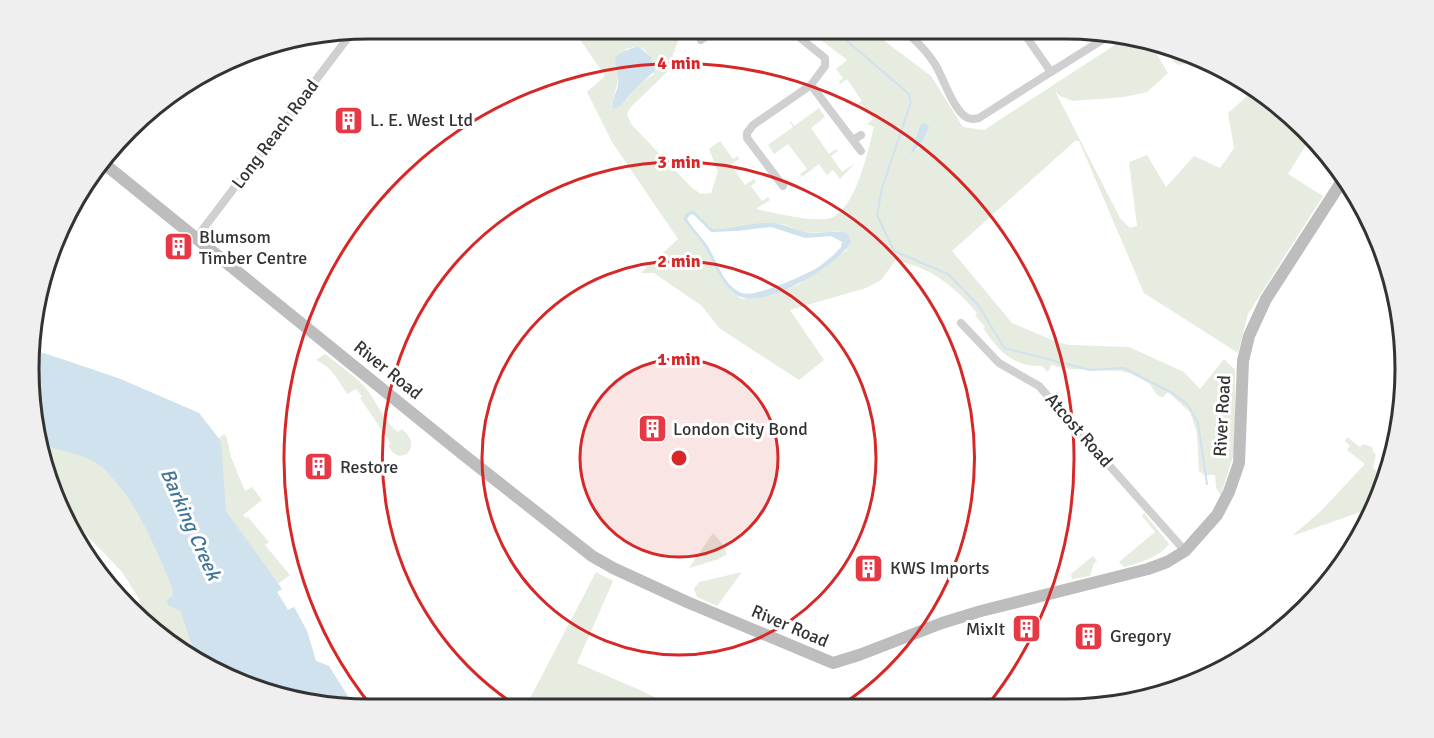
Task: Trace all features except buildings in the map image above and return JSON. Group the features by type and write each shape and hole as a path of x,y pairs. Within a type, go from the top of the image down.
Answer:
{"street":[{"path":"783,186 747,138 747,133 753,125 811,85 825,66 825,58 801,39"},
{"path":"913,39 935,64 965,117 973,120 1100,41"},
{"path":"1027,39 1051,72"},
{"name":"Long Reach Road","path":"197,237 346,40"},
{"path":"811,85 857,137 861,151"},
{"name":"River Road","path":"108,167 592,556 681,600 825,661 839,662 942,623 981,611 1148,569 1167,562 1185,551 1217,515 1229,492 1239,463 1243,361 1249,336 1266,299 1339,186"},
{"name":"Atcost Road","path":"962,323 999,363 1040,386 1185,551"}],"shaded area":[{"path":"580,39 679,39 673,54 672,67 631,107 627,114 631,124 692,188 701,194 711,193 718,172 709,149 720,141 733,159 738,156 739,159 731,165 745,185 754,179 756,182 751,186 762,201 768,197 770,200 756,209 801,218 826,219 836,215 845,207 852,195 864,165 874,127 867,124 873,119 862,104 858,107 857,104 862,101 847,79 840,84 839,82 843,78 836,69 847,60 820,39 883,39 931,76 963,127 984,130 1117,43 1150,50 1155,52 1168,73 1147,92 1124,97 1073,101 1060,96 1055,91 1120,218 1130,228 1137,226 1129,162 1147,155 1166,187 1194,156 1220,168 1234,148 1228,113 1248,95 1283,121 1306,144 1288,174 1323,196 1248,314 1238,353 1144,293 1079,141 1075,141 952,251 1012,323 1057,342 1069,345 1129,347 1184,372 1200,389 1224,359 1235,370 1235,450 1221,495 1216,488 1215,475 1204,475 1199,471 1197,433 1190,412 1168,392 1162,398 1156,394 1150,384 1132,374 1120,371 1070,369 1051,365 1048,372 1042,366 1014,360 995,344 975,315 977,313 951,286 931,273 908,264 895,261 881,280 866,288 790,310 824,360 799,380 719,328 702,306 654,273 641,273 678,239 612,142 587,92 605,76","holes":["638,46 648,54 654,74 641,83 626,100 612,105 626,49","920,125 928,132 918,149 910,153","693,210 711,229 778,224 804,232 841,231 847,250 798,285 775,293 742,299 733,293 723,280 704,246 684,218"]},
{"path":"1170,57 1188,63 1178,65"},
{"path":"819,108 825,117 811,128 829,154 836,149 838,151 831,156 842,172 855,163 840,179 833,170 827,175 819,164 802,177 800,174 807,169 788,144 774,154 768,145 793,127 791,121 794,126"},
{"path":"325,354 364,386 393,428 398,432 402,429 407,434 411,440 408,453 399,456 390,449 388,446 391,444 360,398 362,396 356,389 347,394 330,370 316,360"},
{"path":"116,379 199,413 219,438 224,434 227,438 231,457 245,491 252,487 262,500 243,515 248,517 269,542 265,545 290,575 278,584 282,589 277,592 288,610 294,607 307,631 316,661 329,666 336,691"},
{"path":"43,418 95,448 181,560 172,596 166,600 185,612 210,658 168,631 142,608 122,572 80,528 57,475"},
{"path":"1347,437 1360,447 1363,444 1372,447 1376,455 1373,468 1378,472 1363,511 1292,536 1321,511 1365,464 1347,450 1350,446 1345,441"},
{"path":"1144,513 1169,544 1154,556 1124,567 1119,562 1155,532 1142,516"},
{"path":"713,533 725,547 727,554 719,559 689,568"},
{"path":"1093,556 1097,561 1094,563 1090,576 1072,579 1071,574"},
{"path":"596,572 613,581 577,663 658,699 530,699"},
{"path":"742,572 717,606 697,597 694,589 699,582"}],"water":[{"path":"638,46 650,56 655,71 619,107 613,109 613,100 618,85 616,57"},
{"path":"925,123 929,127 926,134 919,146 910,154 920,125"},
{"path":"693,210 712,229 773,223 809,233 847,233 851,242 831,263 798,284 762,297 747,298 735,294 722,279 703,244 683,218","holes":["691,214 711,232 771,227 805,238 831,236 842,242 841,247 814,270 769,289 749,294 742,293 735,290 725,279 707,245 687,219"]},
{"name":"Barking Creek","path":"40,353 118,378 199,413 221,442 226,511 282,589 277,592 288,610 294,607 307,631 316,661 329,666 349,698 284,688 243,674 194,648 181,611 169,606 166,600 172,596 173,589 148,532 133,505 105,469 80,455 48,446 45,433 40,391"}],"waterway":[{"path":"845,39 909,94 911,102 882,188 877,215 894,251 948,274 979,306 1004,348 1090,370 1124,368 1174,394 1188,405 1198,423 1207,484"}],"place":[{"name":"L. E. West Ltd","path":"349,120"},
{"name":"Blumsom Timber Centre","path":"178,247"},
{"name":"London City Bond","path":"652,429"},
{"name":"Restore","path":"319,467"},
{"name":"KWS Imports","path":"869,568"},
{"name":"MixIt","path":"1026,629"},
{"name":"Gregory","path":"1089,636"}]}
